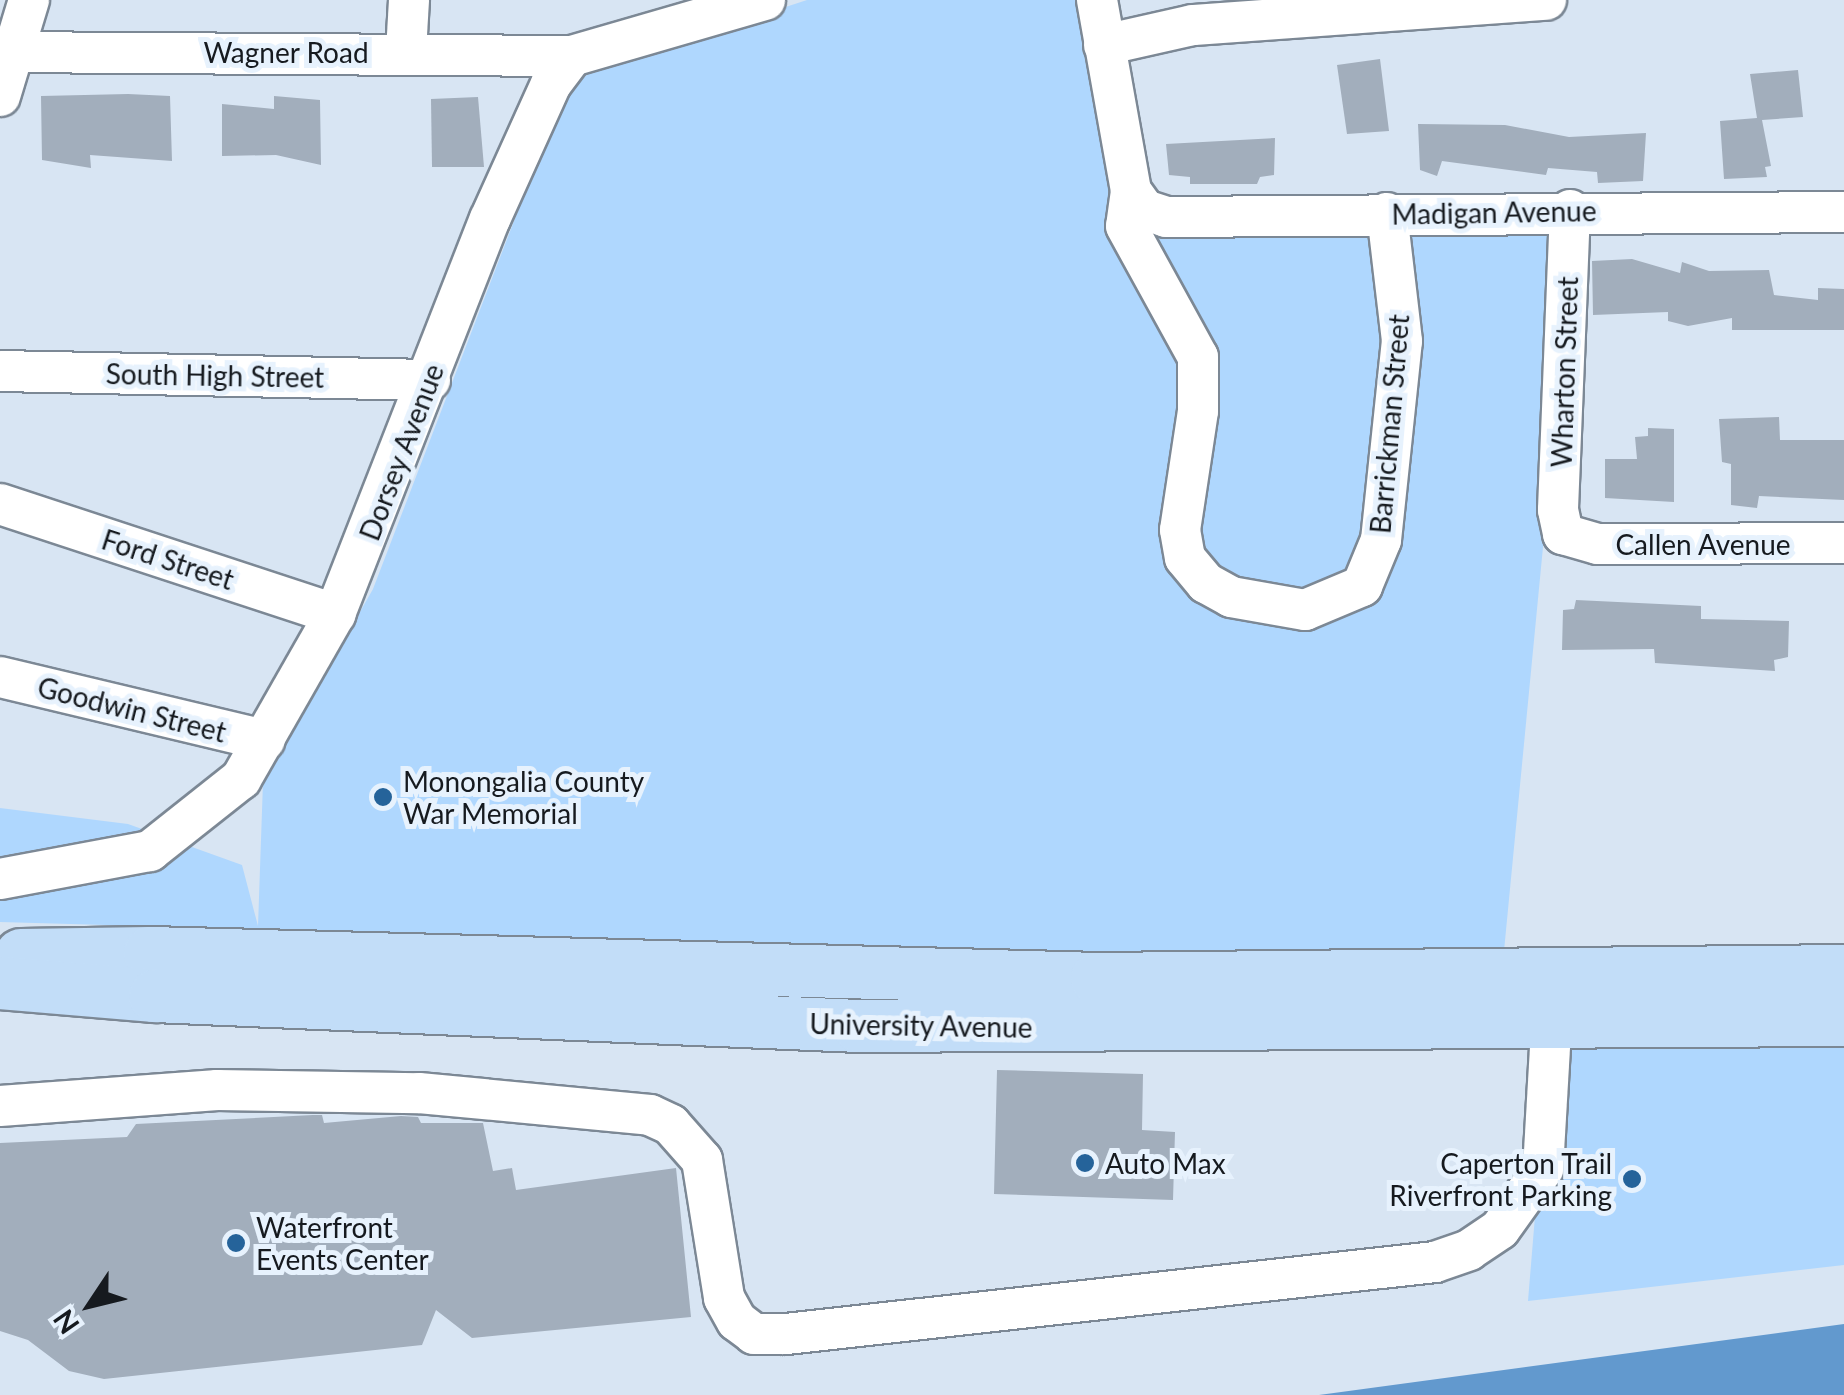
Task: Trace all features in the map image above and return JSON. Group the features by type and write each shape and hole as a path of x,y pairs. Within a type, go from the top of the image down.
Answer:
{"main road":[{"name":"University Avenue","path":"0,956 150,953 1097,979 1553,997 1844,1020"},
{"name":"University Avenue","path":"0,982 155,996 858,1026 1553,997 1844,971"}],"street":[{"path":"0,96 7,52 29,0"},
{"path":"406,52 409,0"},
{"path":"572,56 765,0"},
{"name":"Barrickman Street","path":"1097,0 1138,200 1126,226 1198,357 1198,410 1180,530 1185,558 1206,584 1231,597 1305,610 1362,586 1381,540 1402,341 1387,213"},
{"path":"1104,45 1193,25 1546,0"},
{"name":"Wagner Road","path":"7,52 572,56"},
{"name":"Dorsey Avenue","path":"0,879 150,851 241,779 335,614 531,122 572,56"},
{"name":"Madigan Avenue","path":"1138,200 1166,217 1570,210 1844,212"},
{"name":"Wharton Street","path":"1563,534 1558,510 1570,210"},
{"name":"South High Street","path":"0,371 430,380"},
{"name":"Ford Street","path":"0,504 335,614"},
{"name":"Callen Avenue","path":"1563,534 1598,544 1844,543"},
{"name":"Goodwin Street","path":"0,677 265,740"},
{"path":"0,1106 235,1090 418,1093 650,1116 671,1125 702,1160 724,1298 737,1321 754,1334 786,1334 1434,1262 1469,1250 1500,1229 1543,1169 1553,997"}],"shaded area":[{"path":"807,0 1082,0 1119,197 1558,229 1546,516 1504,951 1066,952 0,922 0,808 128,824 242,865 258,926 263,782 373,589 555,114 571,87 595,69"},
{"path":"1844,1017 1844,1265 1528,1301 1551,1022"},
{"path":"1844,1324 1844,1395 1319,1395"}],"building":[{"path":"1380,59 1389,131 1347,134 1337,65"},
{"path":"1798,70 1803,117 1762,120 1771,166 1765,167 1767,177 1724,179 1720,121 1757,118 1750,74"},
{"path":"41,96 170,96 172,161 90,155 91,168 42,160"},
{"path":"274,96 320,100 321,165 276,155 222,156 222,104 274,109"},
{"path":"478,97 484,167 432,167 431,99"},
{"path":"1418,124 1505,125 1569,137 1646,133 1643,181 1598,183 1597,172 1548,168 1546,175 1442,161 1437,176 1420,170"},
{"path":"1275,138 1274,175 1260,177 1257,184 1190,184 1190,177 1169,175 1166,144"},
{"path":"1632,259 1680,273 1682,262 1709,271 1769,270 1774,295 1818,300 1818,288 1844,289 1844,330 1732,330 1732,318 1688,326 1668,321 1668,312 1593,315 1592,261"},
{"path":"1779,417 1780,440 1844,440 1844,500 1759,496 1757,508 1731,505 1731,464 1722,462 1719,419"},
{"path":"1648,428 1674,429 1674,502 1605,498 1605,459 1637,459 1635,437 1648,436"},
{"path":"1576,600 1701,606 1701,619 1789,621 1788,657 1774,660 1775,671 1655,663 1654,649 1562,650 1563,610 1574,609"},
{"name":"Auto Max","path":"997,1070 1143,1074 1142,1130 1175,1132 1173,1200 994,1194"},
{"name":"Waterfront Events Center","path":"322,1115 324,1123 401,1116 418,1117 421,1123 483,1123 493,1171 512,1168 516,1190 676,1168 691,1317 472,1338 436,1310 422,1345 104,1379 69,1371 28,1340 0,1331 0,1143 127,1137 136,1124"}],"place":[{"name":"Monongalia County War Memorial","path":"383,797"},
{"name":"Auto Max","path":"1085,1163"},
{"name":"Caperton Trail Riverfront Parking","path":"1632,1179"},
{"name":"Waterfront Events Center","path":"236,1243"}]}
